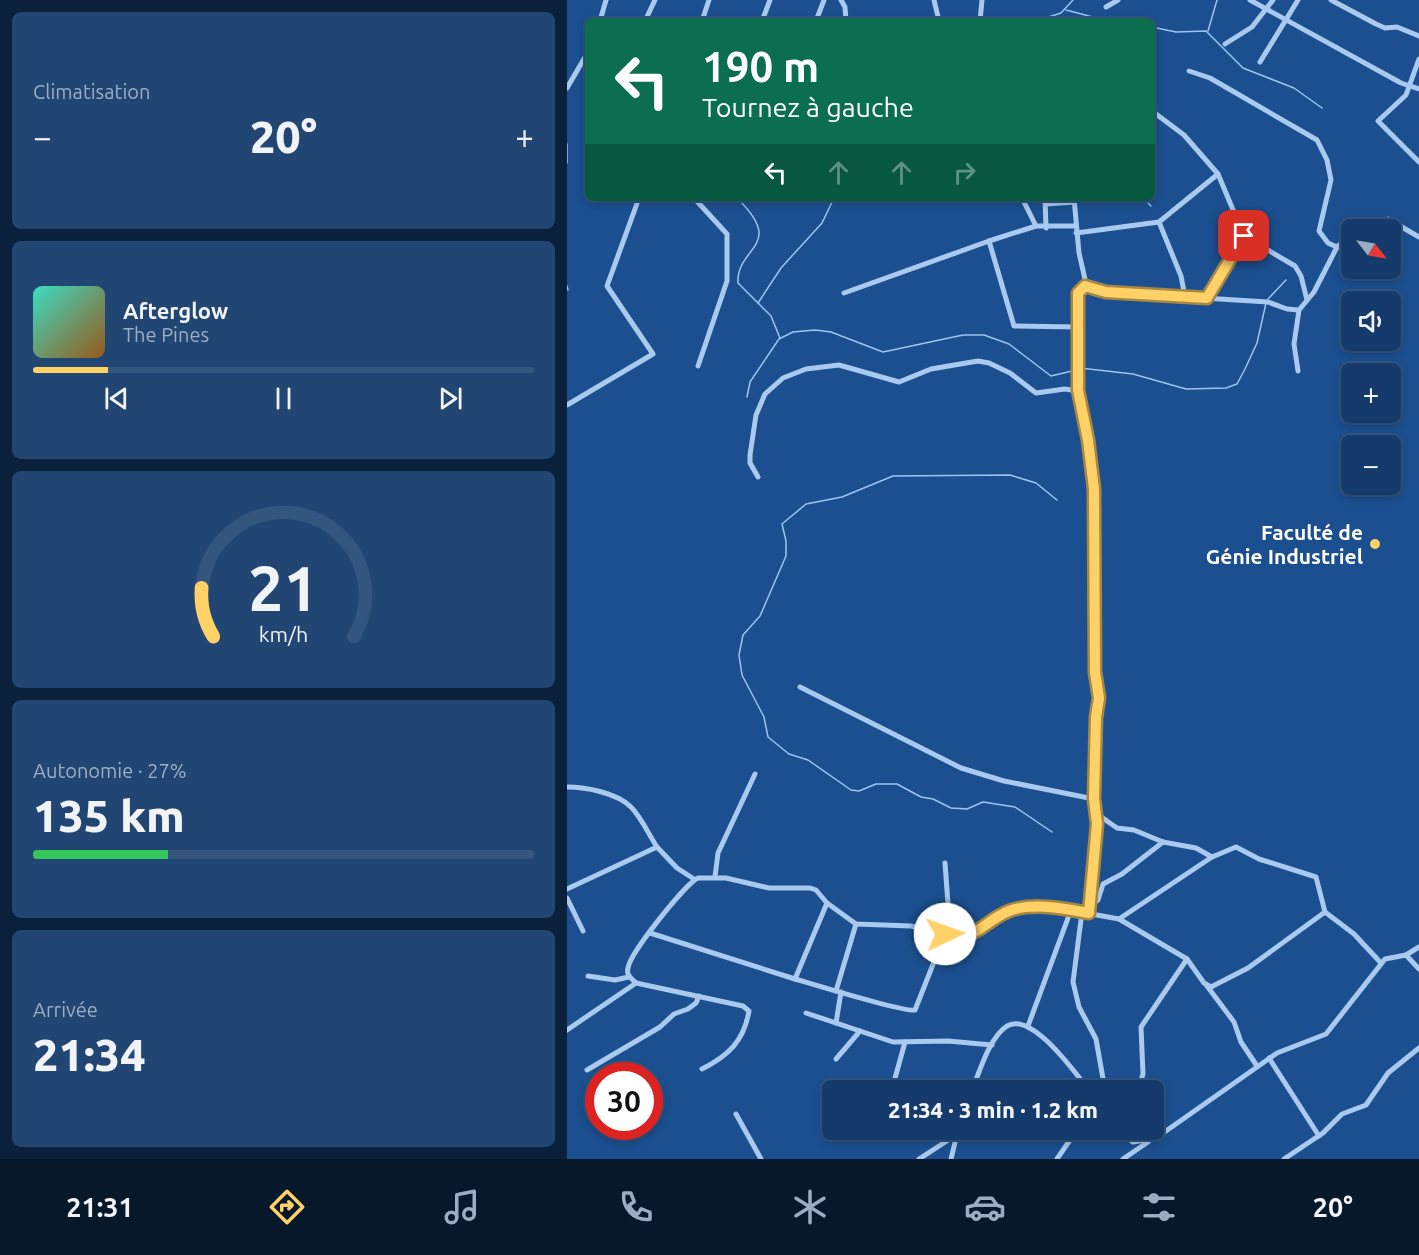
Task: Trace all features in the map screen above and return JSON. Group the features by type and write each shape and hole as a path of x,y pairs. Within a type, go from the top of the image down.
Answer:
{"street":[{"path":"601,18 606,0"},
{"path":"646,18 655,0"},
{"path":"703,18 709,0"},
{"path":"763,18 770,0"},
{"path":"817,18 824,0"},
{"path":"841,0 845,7 846,18"},
{"path":"935,0 938,18"},
{"path":"980,18 982,0"},
{"path":"1106,7 1117,0"},
{"path":"1250,0 1401,82 1419,89"},
{"path":"1225,44 1245,34 1273,0"},
{"path":"1260,62 1298,0"},
{"path":"1331,0 1385,28 1397,27 1419,36"},
{"path":"567,88 585,57"},
{"path":"1419,59 1411,86 1399,105 1378,122 1419,162"},
{"path":"1189,71 1210,78 1317,140 1327,160 1331,180 1319,231 1328,243 1337,247"},
{"path":"1155,113 1191,141 1218,174 1244,236 1295,266 1301,276 1307,300"},
{"path":"844,293 1036,226 1076,229 1159,222 1218,174"},
{"path":"567,405 653,354 607,286 638,201"},
{"path":"697,201 727,234 727,281 698,366"},
{"path":"1024,201 1036,226"},
{"path":"1045,201 1046,228"},
{"path":"1074,201 1085,286 1077,297 1078,390 1088,440 1094,489 1095,661 1099,698 1096,717 1094,799 1097,814 1089,913"},
{"path":"1159,222 1181,276 1185,297"},
{"path":"1401,227 1419,237"},
{"path":"1207,298 1244,236"},
{"path":"989,241 1014,326 1077,327"},
{"path":"1298,371 1294,344 1299,310 1314,292 1337,247 1341,244"},
{"path":"1085,286 1106,292 1268,302 1287,309 1299,310"},
{"path":"758,477 750,463 750,455 762,400 783,378 805,369 839,365 899,382 931,369 978,361 989,363 1010,373 1036,393 1065,389 1078,390"},
{"path":"800,687 961,768 1003,781 1094,799"},
{"path":"715,877 718,853 755,774"},
{"path":"567,787 583,788 617,798 630,806 657,848 677,868 694,879 715,877 769,888 810,888 821,894 827,903 857,924 911,926 958,938 970,935 1001,915 1017,909 1071,910 1119,919 1187,959 1226,1014 1235,1022 1241,1042 1257,1066"},
{"path":"1097,814 1114,827 1134,830 1163,842 1199,849 1212,857"},
{"path":"1090,906 1098,900 1103,884 1122,874 1163,842"},
{"path":"1119,919 1212,857 1236,847 1259,859 1314,876 1317,879 1325,912 1354,934 1381,963"},
{"path":"567,889 657,848"},
{"path":"650,933 795,979 913,1011 945,934 948,892 945,863"},
{"path":"694,879 650,933 631,959 627,969 629,977 636,983 743,1006 749,1011 747,1022 736,1046 728,1054 702,1069"},
{"path":"567,898 583,931"},
{"path":"795,979 827,903"},
{"path":"1028,1026 1071,910"},
{"path":"1082,912 1073,982 1079,1007 1096,1039 1103,1080"},
{"path":"1207,986 1216,986 1248,968 1325,912"},
{"path":"836,1023 838,991 857,924"},
{"path":"1127,1158 1269,1058 1326,1034 1340,1020 1381,963 1392,956 1406,955 1419,947"},
{"path":"1406,955 1419,969"},
{"path":"1141,1080 1143,1074 1141,1027 1187,959"},
{"path":"588,976 615,980 629,977"},
{"path":"567,1030 636,983"},
{"path":"601,1062 660,1027 674,1014 688,1009 696,1003 699,996"},
{"path":"806,1013 893,1042 948,1041 992,1045"},
{"path":"976,1080 992,1045 1008,1025 1016,1023 1028,1026 1059,1053 1081,1080"},
{"path":"836,1059 860,1031"},
{"path":"895,1080 905,1042"},
{"path":"1284,1159 1319,1136 1342,1114 1366,1105 1388,1073 1419,1048"},
{"path":"1269,1058 1319,1136"},
{"path":"737,1114 761,1159"},
{"path":"919,1159 946,1140"},
{"path":"951,1159 955,1140"},
{"path":"1057,1159 1070,1140"},
{"path":"1130,1140 1133,1142 1150,1141"}],"waterway":[{"path":"1045,18 1061,13 1073,0"},
{"path":"1208,31 1217,0"},
{"path":"1066,10 1097,18"},
{"path":"1155,28 1176,32 1206,31 1243,68 1294,88 1322,108"},
{"path":"567,144 567,163"},
{"path":"740,201 758,227 759,237 739,271 738,283 771,316 780,338"},
{"path":"758,303 781,268 822,223 833,201"},
{"path":"1146,201 1151,206"},
{"path":"1268,299 1286,280"},
{"path":"567,286 568,290"},
{"path":"1080,368 1133,374 1186,389 1226,388 1237,384 1245,369 1257,343 1266,303"},
{"path":"747,397 750,382 779,339 793,332 815,330 831,332 883,352 963,335 984,335 1009,344 1051,376 1076,370"},
{"path":"1052,832 1015,807 983,802 967,809 951,808 933,799 921,797 897,784 876,784 859,791 851,790 808,760 789,754 768,737 764,717 742,675 739,655 743,635 760,616 786,556 786,541 782,524 806,504 842,497 893,476 1010,475 1036,483 1057,500"}],"place":[{"name":"Faculté de Génie Industriel","path":"1375,544"}],"route":[{"path":"945,934 958,938 965,937 1001,915 1017,909 1058,908 1089,913 1097,832 1094,799 1096,717 1099,698 1095,672 1094,489 1092,464 1078,390 1077,297 1079,290 1085,286 1106,292 1207,298 1244,236"}]}
